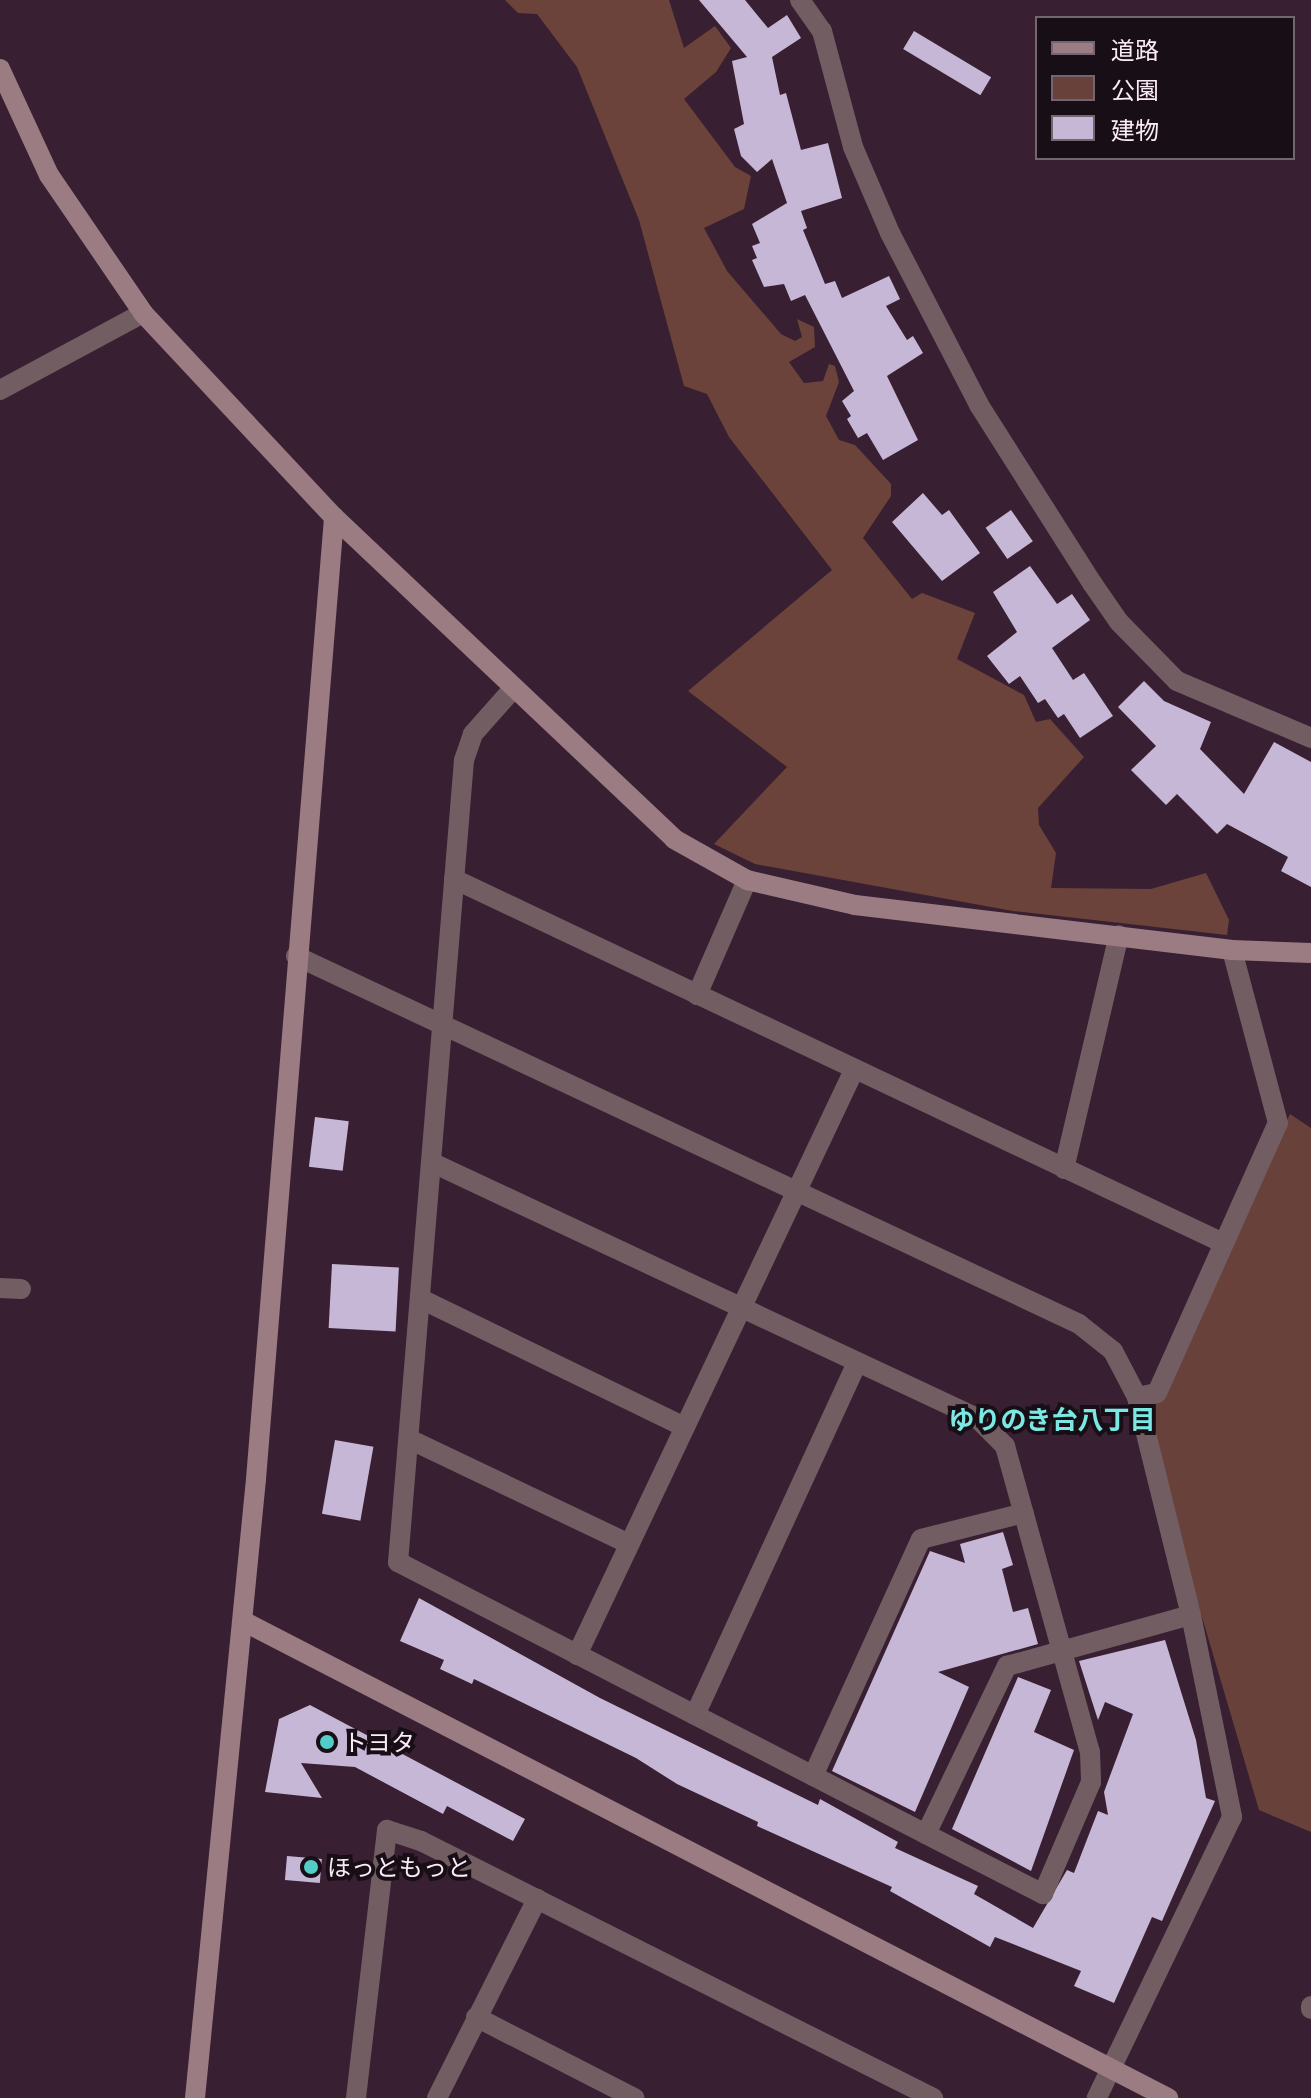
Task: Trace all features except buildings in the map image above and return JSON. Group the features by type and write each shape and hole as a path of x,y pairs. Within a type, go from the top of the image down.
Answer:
{"street":[{"path":"800,0 822,31 853,147 890,233 979,405 1119,622 1177,681 1311,738"},
{"path":"0,69 49,175 143,313 334,517 512,690 674,839 747,880 855,905 1232,950 1311,953"},
{"path":"0,390 143,313"},
{"path":"195,2098 243,1621 334,517"},
{"path":"433,1163 986,1425 1005,1446 1090,1752 1091,1782 1043,1894 398,1562 464,760 473,734 512,690"},
{"path":"454,879 1223,1243"},
{"path":"697,995 747,880"},
{"path":"1064,1169 1119,935"},
{"path":"1137,1397 1157,1393 1219,1263 1223,1243 1278,1123 1232,950"},
{"path":"296,956 1079,1324 1113,1351 1137,1397 1191,1615 1232,1817 1097,2098"},
{"path":"577,1655 854,1070"},
{"path":"421,1299 685,1427"},
{"path":"695,1715 857,1362"},
{"path":"409,1439 629,1544"},
{"path":"813,1776 921,1539 1024,1513"},
{"path":"926,1834 1007,1666 1191,1615"},
{"path":"243,1621 1168,2098"},
{"path":"356,2098 387,1830 421,1841 933,2098"},
{"path":"437,2098 537,1899"},
{"path":"476,2017 605,2091 634,2098"}],"green space":[{"path":"1290,1114 1311,1128 1311,1832 1259,1810 1137,1397 1159,1397"}],"shaded area":[{"path":"505,0 669,0 684,48 715,26 731,48 716,72 684,99 735,167 751,176 744,209 704,228 727,271 781,334 795,341 802,337 797,319 814,327 815,347 789,362 804,383 823,381 829,364 835,366 839,382 826,416 839,440 855,445 891,484 891,496 863,538 912,599 922,593 975,613 957,659 1024,695 1036,722 1050,719 1084,757 1038,808 1039,825 1056,853 1051,888 1151,889 1206,873 1229,920 1227,935 1013,911 755,864 714,844 787,767 688,691 832,570 729,437 707,394 684,386 639,220 577,67 537,14 518,13"}],"place":[{"name":"トヨタ","path":"327,1742"},
{"name":"ほっともっと","path":"311,1867"}],"district":[{"name":"ゆりのき台八丁目","path":"1052,1420"}]}
